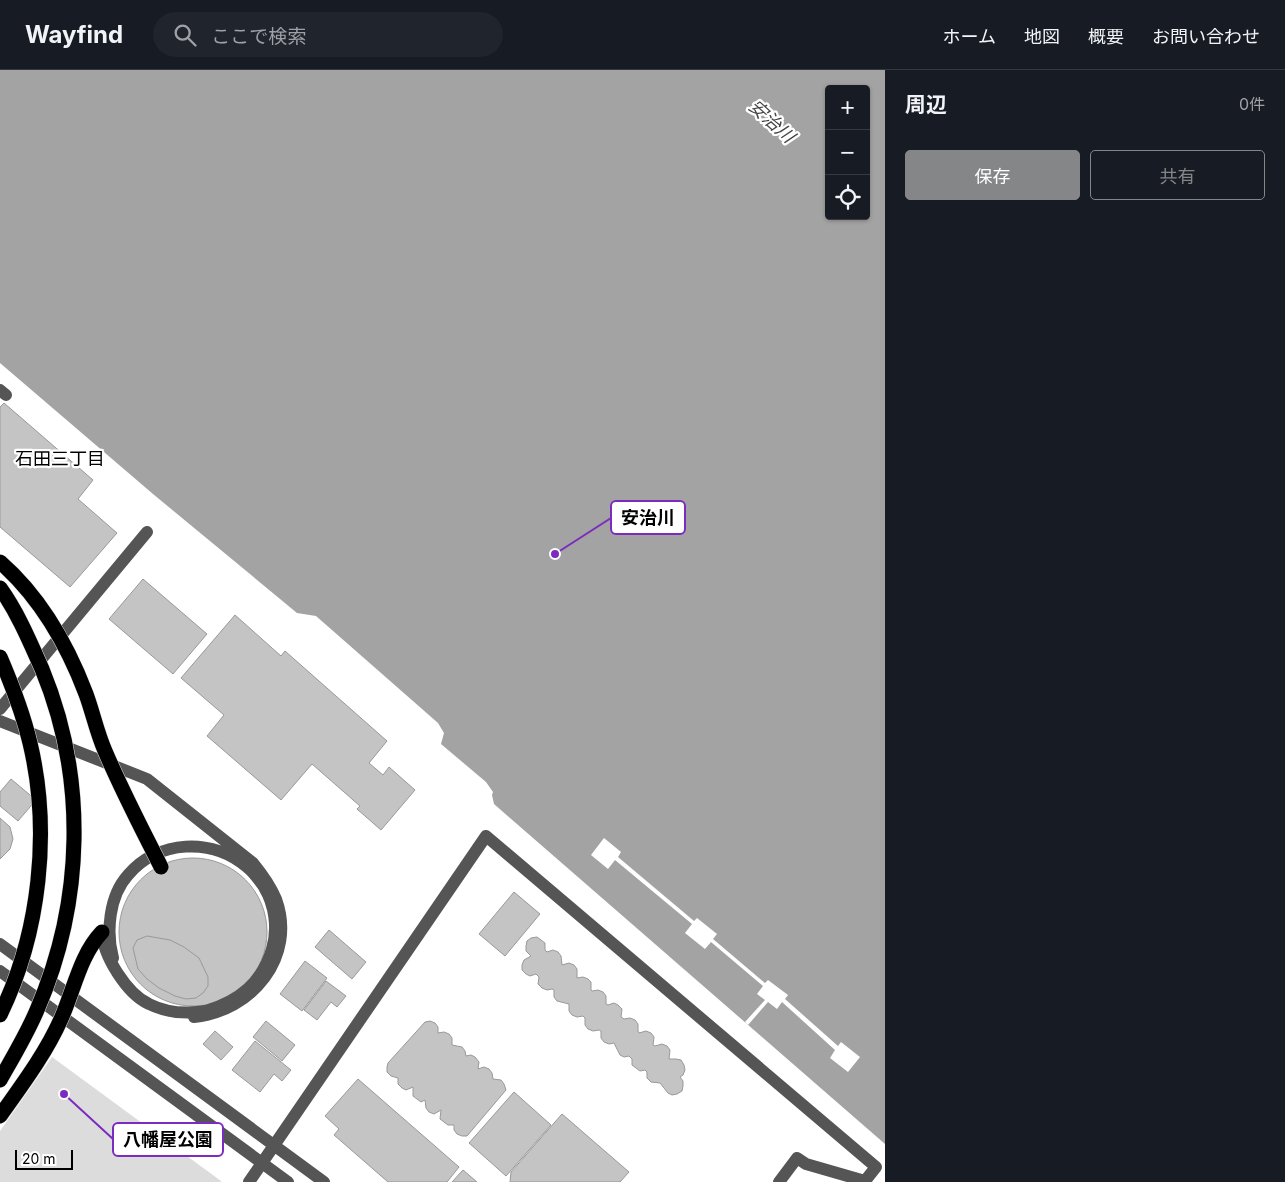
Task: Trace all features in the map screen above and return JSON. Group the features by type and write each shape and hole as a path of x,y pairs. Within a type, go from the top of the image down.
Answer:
{"highway":[{"path":"0,562 26,587 56,628 74,665 104,749 161,867"},
{"path":"0,588 31,642 55,703 68,764 74,808 74,869 69,903 50,974 37,1009 21,1043 0,1080"},
{"path":"0,657 20,707 30,745 36,782 39,843 35,897 30,924 12,989 0,1014"},
{"path":"0,1116 44,1051 61,1020 89,948 102,932"}],"street":[{"path":"0,710 147,532"},
{"path":"0,721 147,779 253,863 270,887 276,900 281,931 275,959 269,971 252,992 240,1002 218,1013 191,1017 168,1013 148,1004 142,999 126,981 114,963 110,948 112,912 118,891 127,876 140,862 180,846 200,846 219,850 236,858 249,868 272,902 274,944 264,970 248,990 220,1007 192,1013 165,1010 148,1004 142,999 136,994 124,982 111,964 102,940 102,932"},
{"path":"249,1182 486,836 876,1167 865,1181 806,1164 796,1158 781,1182"},
{"path":"0,944 324,1182"},
{"path":"0,971 288,1182"}],"shaded area":[{"path":"52,1057 221,1182 0,1182 0,1131"}],"water":[{"name":"安治川","path":"0,70 885,70 885,1144 494,804 493,792 486,782 441,744 444,733 438,723 316,616 297,613 153,494 0,363"}],"pier":[{"path":"604,838 621,852 618,857 694,921 697,918 717,934 713,939 765,983 768,980 788,995 785,999 838,1046 841,1042 860,1057 848,1072 830,1058 835,1050 782,1002 777,1009 768,1002 748,1025 745,1022 765,1000 757,994 763,986 711,942 705,949 685,933 692,924 615,860 608,869 591,855"}],"building":[{"path":"4,403 93,480 78,499 117,533 70,587 0,527 0,407"},
{"path":"143,579 207,634 173,674 109,619"},
{"path":"235,615 281,656 285,651 387,741 369,763 383,775 389,767 415,790 381,830 357,809 360,806 312,764 281,800 207,736 224,715 181,678"},
{"path":"11,779 36,800 18,821 0,806 0,792"},
{"path":"0,818 10,827 13,839 10,849 0,859"},
{"path":"193,858 208,859 221,863 246,879 262,904 266,917 266,947 262,960 246,985 221,1001 208,1005 193,1006 178,1005 165,1001 140,985 124,960 120,947 119,932 120,917 124,904 140,879 165,863 178,859"},
{"path":"514,892 540,914 505,956 479,934"},
{"path":"329,930 366,962 352,979 315,947"},
{"path":"147,936 170,940 199,958 208,977 208,986 203,993 196,998 186,999 159,988 147,979 138,969 133,948 137,940"},
{"path":"537,937 545,943 545,950 547,952 553,950 558,952 561,956 562,965 569,963 574,965 577,969 577,978 583,977 588,979 591,982 592,991 598,990 603,992 606,996 606,1004 614,1003 618,1005 622,1009 621,1017 635,1020 638,1024 639,1033 646,1031 651,1033 654,1037 653,1045 662,1044 667,1046 670,1050 669,1059 681,1060 685,1070 680,1077 683,1081 682,1091 672,1095 660,1083 651,1082 647,1078 647,1072 645,1070 640,1071 632,1065 632,1059 629,1056 624,1057 620,1055 614,1043 604,1042 601,1038 601,1031 588,1029 583,1016 577,1017 572,1015 569,1011 569,1004 557,1001 554,997 554,990 542,988 538,984 539,977 536,974 530,976 522,970 524,960 531,956 526,951 527,941"},
{"path":"305,961 327,978 302,1011 280,994"},
{"path":"326,981 346,996 337,1007 331,1002 317,1020 304,1010"},
{"path":"266,1021 295,1045 282,1061 253,1037"},
{"path":"430,1021 438,1027 438,1033 444,1032 449,1034 452,1038 452,1045 462,1047 466,1056 471,1055 475,1057 479,1062 478,1069 484,1067 489,1069 493,1079 501,1080 506,1090 467,1136 457,1134 454,1130 454,1125 448,1125 440,1119 441,1110 434,1114 429,1112 426,1108 425,1100 421,1102 413,1096 413,1087 406,1090 402,1088 398,1084 398,1078 391,1076 387,1072 388,1063 425,1022"},
{"path":"215,1031 233,1047 221,1060 203,1044"},
{"path":"255,1041 291,1070 282,1081 274,1074 260,1092 232,1070"},
{"path":"358,1079 459,1167 447,1182 388,1182 334,1135 339,1129 325,1116"},
{"path":"514,1092 551,1125 506,1176 469,1143"},
{"path":"562,1114 629,1172 620,1182 510,1182 511,1172"},
{"path":"463,1170 477,1182 452,1182"}],"place":[{"name":"安治川","path":"555,554"},
{"name":"八幡屋公園","path":"64,1094"}],"district":[{"name":"石田三丁目","path":"60,458"}]}
